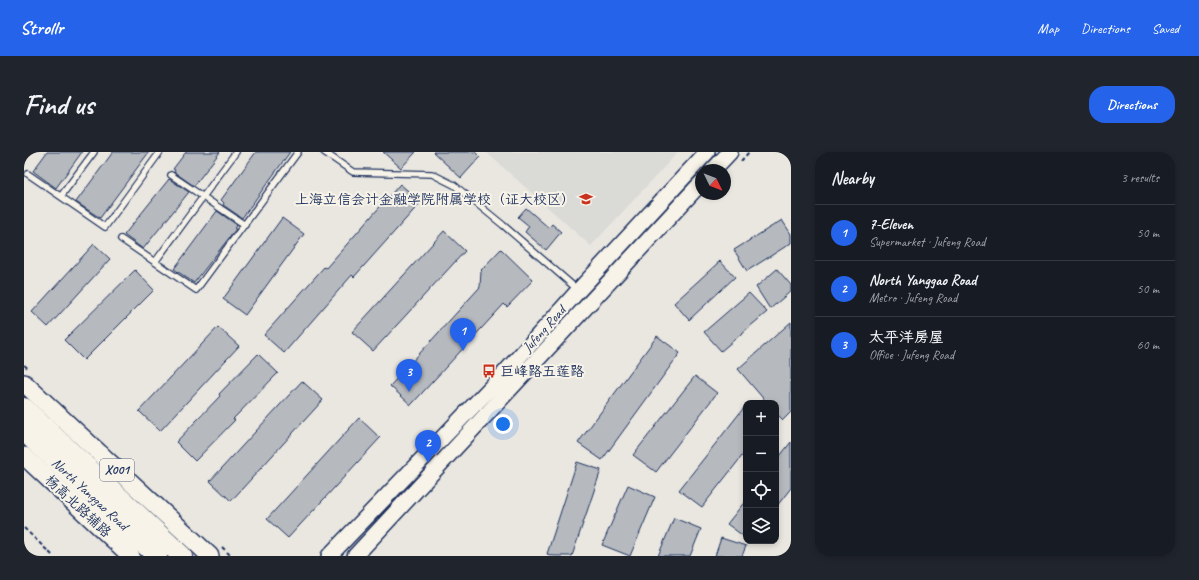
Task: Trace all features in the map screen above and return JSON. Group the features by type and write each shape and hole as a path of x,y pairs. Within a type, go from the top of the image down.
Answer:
{"highway":[{"name":"North Yanggao Road","path":"24,408 182,556"},
{"name":"North Yanggao Road","path":"24,431 157,556"}],"main road":[{"name":"Jufeng Road","path":"329,556 500,378 578,291 707,152"},
{"path":"719,164 730,152"},
{"name":"Jufeng Road","path":"354,556 695,189"},
{"name":"X001","path":"24,383 210,556"},
{"name":"杨高北路辅路","path":"24,456 131,556"}],"lane":[{"path":"61,196 94,152"},
{"path":"28,174 106,227 160,152"},
{"path":"155,262 236,152"},
{"path":"121,239 196,290 298,152"},
{"path":"324,152 353,172 432,174 454,185 503,224 578,291"},
{"path":"171,175 245,225"}],"path":[{"path":"24,528 53,556"}],"shaded area":[{"name":"上海立信会计金融学院附属学校（证大校区）","path":"486,152 678,152 591,246"}],"building":[{"path":"47,152 82,152 56,188 33,171"},
{"path":"113,152 149,152 100,218 76,202"},
{"path":"186,152 220,152 194,186 174,172 175,170 173,169"},
{"path":"256,152 290,152 242,218 223,205 224,203 221,200"},
{"path":"383,152 416,152 401,168"},
{"path":"433,152 475,152 480,157 461,178"},
{"path":"169,179 189,192 143,249 124,235"},
{"path":"400,184 421,202 354,277 352,275 284,353 264,335 324,267 326,268"},
{"path":"526,208 549,228 552,224 561,232 546,250 525,232 529,226 518,217"},
{"path":"217,211 237,225 234,228 236,229 194,283 174,269"},
{"path":"282,218 304,234 245,315 223,299"},
{"path":"782,220 791,234 791,243 747,271 734,250"},
{"path":"444,231 465,251 373,351 352,332"},
{"path":"94,244 110,259 48,327 32,312"},
{"path":"501,249 533,280 507,307 504,304 411,405 390,386 480,287 481,270"},
{"path":"720,261 735,277 689,320 674,303"},
{"path":"777,269 791,285 791,291 770,309 756,287"},
{"path":"135,270 154,290 84,360 64,340"},
{"path":"749,293 767,312 721,351 704,332"},
{"path":"791,322 791,412 783,420 779,416 779,400 764,400 738,369"},
{"path":"218,327 239,346 160,431 139,411"},
{"path":"657,336 680,353 602,460 578,443"},
{"path":"258,354 278,373 195,461 176,442 220,396 219,394"},
{"path":"695,376 717,393 656,472 633,455"},
{"path":"302,381 323,400 231,501 210,481"},
{"path":"743,409 743,455 702,507 679,490"},
{"path":"359,418 380,438 288,538 267,519"},
{"path":"791,442 791,488 779,503 779,472 779,457"},
{"path":"577,462 601,470 572,556 554,556 547,554"},
{"path":"628,485 655,497 630,556 602,545"},
{"path":"743,504 743,536 727,524"},
{"path":"674,518 701,529 690,556 658,556"},
{"path":"721,538 746,546 742,556 715,556"}],"place":[{"name":"上海立信会计金融学院附属学校（证大校区）","path":"586,199"},
{"name":"7-Eleven","path":"463,351"},
{"name":"巨峰路五莲路","path":"489,371"},
{"name":"太平洋房屋","path":"409,392"},
{"name":"North Yanggao Road","path":"428,463"}]}
